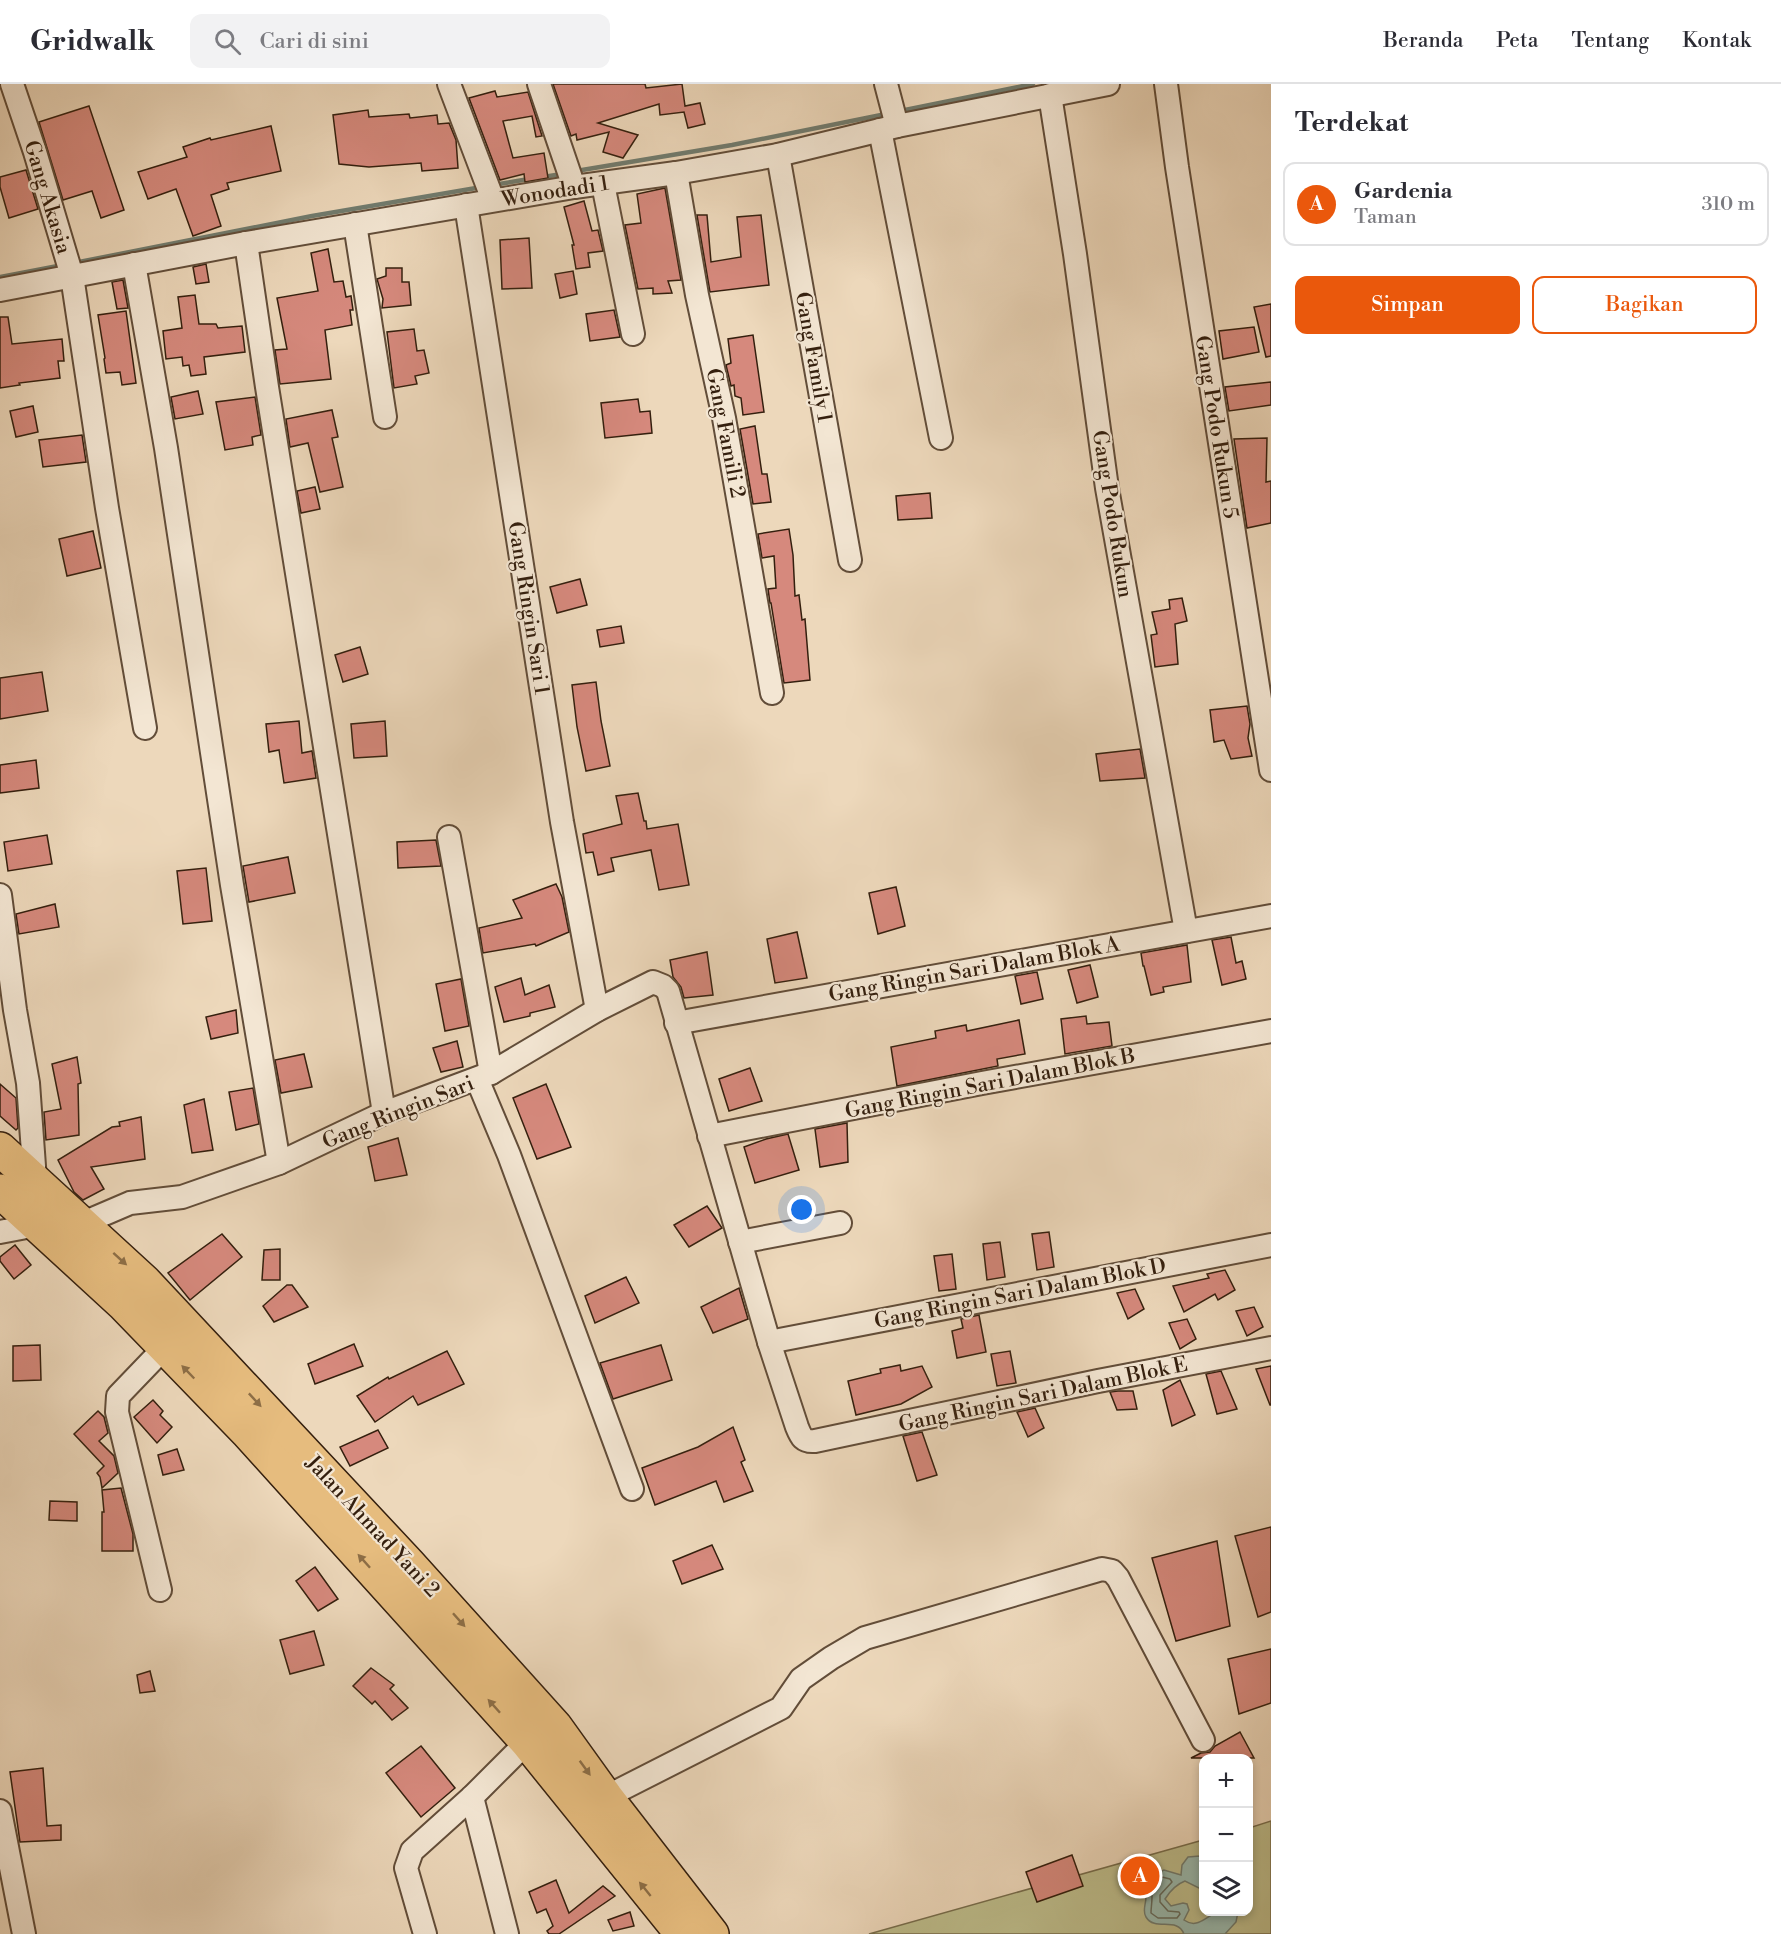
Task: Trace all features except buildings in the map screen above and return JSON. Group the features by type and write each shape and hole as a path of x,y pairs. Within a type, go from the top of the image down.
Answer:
{"highway":[{"name":"Jalan Ahmad Yani 2","path":"0,1149 145,1282 409,1564 555,1726 606,1797 712,1934"},
{"name":"Jalan Ahmad Yani 2","path":"0,1191 123,1304 247,1432 527,1742 682,1934"}],"street":[{"name":"Gang Akasia","path":"12,84 72,275 103,486 145,728"},
{"path":"449,84 490,192"},
{"path":"538,84 573,186"},
{"path":"886,84 941,438"},
{"name":"Wonodadi 1","path":"0,290 246,243 466,205 490,192 603,184 778,155 891,127 1108,84"},
{"name":"Gang Podo Rukun 5","path":"1166,84 1271,770"},
{"name":"Gang Podo Rukun","path":"1050,95 1107,488 1186,931"},
{"name":"Gang Family 1","path":"778,155 850,560"},
{"name":"Gang Famili 2","path":"676,173 698,295 724,418 772,693"},
{"path":"603,184 633,334"},
{"name":"Gang Ringin Sari 1","path":"466,205 562,822 597,1010"},
{"path":"355,224 385,417"},
{"path":"246,243 267,387 384,1113"},
{"path":"134,264 168,460 232,885 278,1158"},
{"path":"449,837 487,1069 513,1166 632,1489"},
{"path":"0,895 15,1010 28,1083 35,1180"},
{"name":"Gang Ringin Sari Dalam Blok A","path":"676,1023 1271,916"},
{"name":"Gang Ringin Sari","path":"81,1224 130,1203 182,1197 278,1158 487,1069 654,982 668,991 676,1023"},
{"path":"676,1023 769,1342"},
{"name":"Gang Ringin Sari Dalam Blok B","path":"709,1136 982,1083 1271,1031"},
{"path":"740,1242 840,1223"},
{"path":"0,1232 36,1225"},
{"name":"Gang Ringin Sari Dalam Blok D","path":"769,1342 1271,1245"},
{"name":"Gang Ringin Sari Dalam Blok E","path":"769,1342 800,1437 809,1441 1087,1383 1271,1348"},
{"path":"160,1590 117,1412 118,1396 165,1347"},
{"path":"606,1797 781,1708 801,1679 865,1638 1102,1569 1112,1571 1118,1578 1203,1740"},
{"path":"424,1934 406,1868 412,1851 472,1797 527,1742"},
{"path":"472,1797 507,1934"},
{"path":"0,1811 24,1934"}],"green space":[{"path":"1271,1821 1271,1934 869,1934 1199,1841 1199,1916 1253,1916 1253,1827"}],"water":[{"path":"1199,1856 1199,1888 1185,1881 1174,1888 1165,1899 1171,1906 1187,1904 1189,1910 1184,1920 1189,1923 1198,1923 1210,1916 1237,1916 1236,1922 1225,1934 1184,1934 1176,1926 1155,1923 1146,1917 1144,1887 1150,1876 1164,1870 1181,1875 1182,1865 1188,1857"}],"waterway":[{"path":"900,111 1033,84"},
{"path":"576,171 732,145 886,114"},
{"path":"543,177 562,174"},
{"path":"493,185 529,179"},
{"path":"74,263 312,216 482,187"},
{"path":"0,277 63,265"}],"place":[{"name":"Gardenia","path":"1140,1876"}]}
